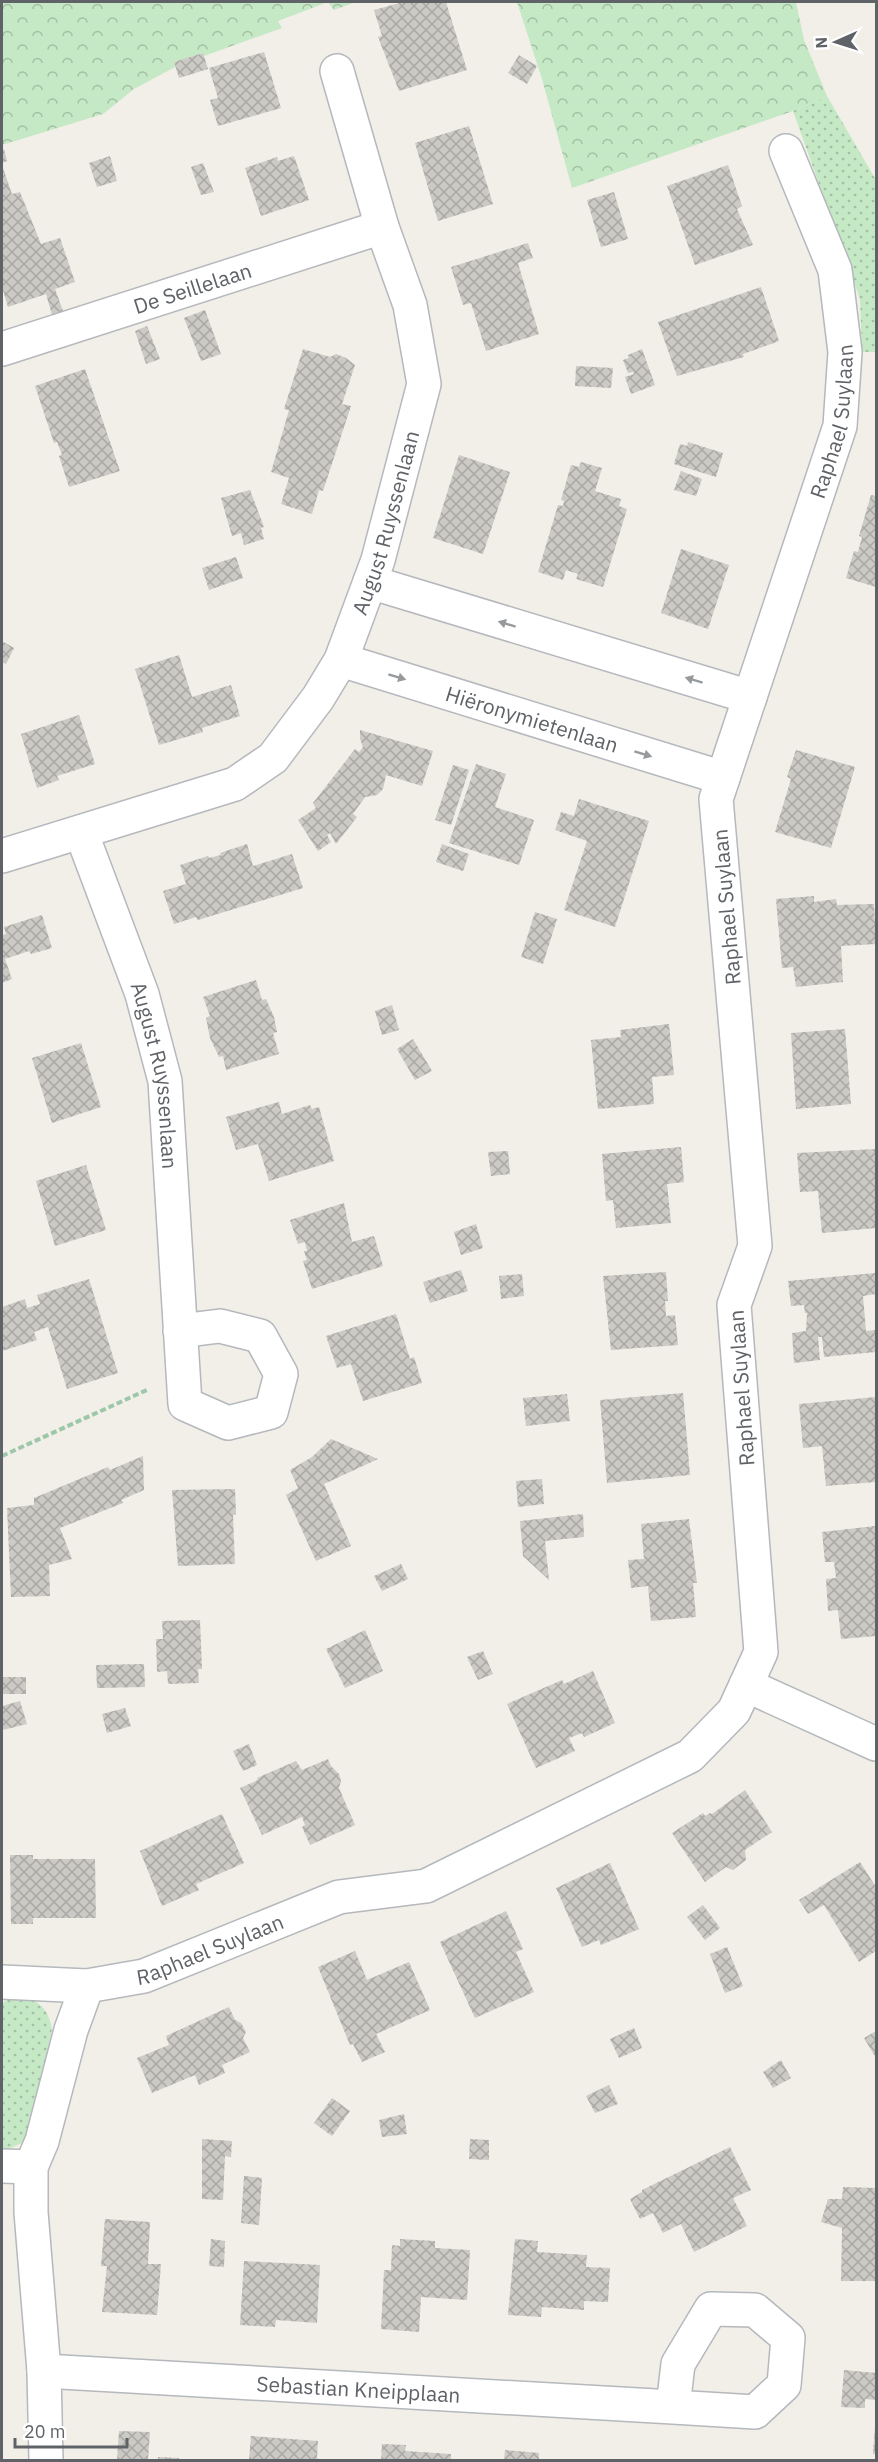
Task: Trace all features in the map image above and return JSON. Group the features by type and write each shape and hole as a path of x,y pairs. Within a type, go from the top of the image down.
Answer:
{"street":[{"name":"August Ruyssenlaan","path":"2,856 235,784 273,758 318,698 341,660 378,560 424,384 410,305 382,227 337,70"},
{"name":"Raphael Suylaan","path":"2,1982 87,1986 144,1976 339,1897 426,1886 690,1756 734,1711 761,1652 734,1305 755,1246 716,799 840,426 845,352 835,270 786,151"},
{"name":"De Seillelaan","path":"2,349 382,227"},
{"path":"370,582 750,697"},
{"name":"Hiëronymietenlaan","path":"341,660 723,778"},
{"name":"August Ruyssenlaan","path":"81,832 142,994 165,1081 184,1404 228,1423 271,1412 280,1374 260,1336 220,1326 180,1331"},
{"path":"746,1685 872,1747"},
{"path":"46,2460 44,2371 31,2212 16,2167 42,2141 71,2030 87,1986"},
{"name":"Sebastian Kneipplaan","path":"44,2371 672,2407"}],"path":[{"path":"2,1456 183,1374"}],"green space":[{"path":"2,2 328,2 278,21 282,28 204,56 203,53 174,62 175,67 134,89 103,114 2,145"},
{"path":"328,2 356,2 334,10"},
{"path":"517,2 796,2 804,40 827,96 793,111 572,188 542,79"},
{"path":"827,96 876,180 876,352 862,352 860,299 793,111"},
{"path":"25,1996 44,2009 52,2029 32,2132 24,2142 2,2152 2,2004 9,1998"}],"building":[{"path":"403,2 446,2 467,70 399,91 378,37 382,36 374,10"},
{"path":"264,52 281,108 218,126 210,100 218,98 209,68"},
{"path":"203,53 208,69 179,78 174,62"},
{"path":"519,55 537,66 527,84 508,73"},
{"path":"469,126 493,204 438,221 415,143"},
{"path":"4,149 7,161 2,163 2,150"},
{"path":"110,156 117,181 97,187 89,163"},
{"path":"294,156 309,200 261,216 245,168 277,157 278,161"},
{"path":"203,163 214,192 201,195 191,167"},
{"path":"728,165 742,206 737,209 753,245 695,265 667,186"},
{"path":"3,168 12,194 20,192 41,244 60,238 75,282 55,289 63,311 52,315 46,294 8,307 2,287"},
{"path":"614,192 628,239 601,247 587,200"},
{"path":"528,243 533,258 518,263 539,334 486,351 471,303 463,305 451,267"},
{"path":"761,287 779,341 743,354 744,357 677,376 658,322"},
{"path":"205,310 221,354 201,361 184,318"},
{"path":"147,326 160,359 146,364 135,331"},
{"path":"303,349 330,357 336,354 355,365 342,404 351,406 323,491 319,490 312,514 281,504 289,478 271,472 289,410 284,409"},
{"path":"642,349 655,385 631,394 625,377 634,374 633,372 628,373 623,360 629,358 628,355"},
{"path":"576,366 613,368 611,388 575,386"},
{"path":"85,369 120,471 69,487 59,456 62,455 57,442 54,443 35,386"},
{"path":"688,442 723,453 716,477 674,464 680,444 687,446"},
{"path":"459,455 510,472 483,554 433,538"},
{"path":"581,462 602,468 595,491 621,499 619,506 627,509 603,587 576,579 578,574 566,570 563,580 538,572 558,505 563,506 564,501 561,500 571,465 579,467"},
{"path":"681,471 702,479 696,496 674,490"},
{"path":"250,490 264,527 261,528 264,539 244,545 241,533 232,536 221,498"},
{"path":"871,495 876,496 876,587 846,578 854,551 858,552 862,537 859,536"},
{"path":"681,549 729,565 708,629 661,613"},
{"path":"236,557 243,578 209,590 202,568"},
{"path":"2,641 14,648 6,664 2,662"},
{"path":"179,655 192,697 231,685 240,716 202,728 203,732 159,745 135,669"},
{"path":"79,715 95,764 57,776 59,780 37,788 21,734"},
{"path":"360,730 433,751 422,786 386,775 383,789 377,795 365,797 353,814 357,817 336,844 330,833 327,835 331,842 318,851 298,820 316,808 313,803 355,749 359,752 363,747"},
{"path":"796,750 855,767 831,848 775,832 791,779 787,777"},
{"path":"476,764 506,774 495,807 534,820 519,865 449,843"},
{"path":"453,765 469,770 451,825 435,820"},
{"path":"579,799 649,821 615,927 564,910 587,841 555,830 561,812 574,816"},
{"path":"247,844 253,866 292,854 303,888 198,920 196,917 174,924 163,891 186,884 180,865 208,856 209,858 221,855 220,853"},
{"path":"442,844 469,854 463,871 436,862"},
{"path":"814,896 814,902 836,899 837,905 874,904 876,944 841,946 843,982 796,987 793,967 782,968 776,899"},
{"path":"535,912 557,919 543,964 521,957"},
{"path":"42,915 52,948 31,954 29,951 5,959 12,979 2,983 2,935 6,934 4,927"},
{"path":"256,980 262,1000 266,999 274,1017 277,1032 273,1033 279,1054 226,1070 223,1056 219,1057 210,1038 206,1018 210,1016 203,997"},
{"path":"392,1005 399,1030 382,1035 375,1011"},
{"path":"669,1024 674,1075 652,1077 654,1104 598,1109 591,1040 621,1037 620,1030"},
{"path":"845,1029 851,1104 796,1109 791,1033"},
{"path":"413,1039 432,1071 415,1080 397,1049"},
{"path":"81,1043 101,1107 52,1123 32,1058"},
{"path":"279,1102 282,1114 310,1105 312,1109 319,1107 334,1161 269,1181 258,1144 236,1150 226,1117"},
{"path":"681,1147 684,1182 667,1184 671,1223 616,1228 613,1200 606,1201 602,1154"},
{"path":"876,1149 876,1228 822,1233 818,1191 800,1192 797,1153"},
{"path":"508,1151 510,1174 491,1176 488,1152"},
{"path":"86,1165 106,1230 55,1246 36,1181"},
{"path":"344,1203 352,1242 374,1236 383,1266 312,1289 303,1261 307,1260 304,1251 307,1251 305,1242 298,1244 290,1220"},
{"path":"476,1224 483,1248 461,1255 454,1232"},
{"path":"461,1270 468,1291 430,1303 423,1282"},
{"path":"666,1272 668,1301 665,1301 666,1316 675,1315 678,1345 611,1350 603,1276"},
{"path":"875,1273 876,1294 863,1296 866,1331 876,1330 876,1352 824,1357 822,1337 818,1337 820,1360 794,1363 792,1333 806,1331 807,1313 805,1313 804,1305 791,1306 788,1281"},
{"path":"522,1274 524,1296 501,1299 499,1276"},
{"path":"89,1279 118,1373 67,1389 48,1327 34,1332 37,1340 2,1351 2,1307 25,1299 27,1308 40,1304 37,1295"},
{"path":"396,1314 410,1359 414,1357 422,1383 363,1401 351,1364 337,1368 326,1336"},
{"path":"683,1393 690,1475 607,1483 600,1400"},
{"path":"567,1394 570,1421 526,1426 523,1398"},
{"path":"876,1397 876,1482 826,1486 822,1446 803,1448 799,1404"},
{"path":"331,1439 378,1459 324,1484 351,1546 316,1561 286,1495 298,1488 290,1470 312,1457"},
{"path":"143,1456 144,1490 121,1500 123,1503 60,1528 72,1559 49,1565 50,1596 11,1597 7,1508 34,1505 34,1498 108,1467 110,1470"},
{"path":"542,1479 544,1504 518,1507 516,1481"},
{"path":"235,1489 236,1515 233,1515 235,1564 178,1566 172,1490"},
{"path":"583,1514 584,1537 545,1541 549,1580 523,1556 520,1521"},
{"path":"689,1519 697,1583 693,1583 696,1617 651,1621 648,1586 631,1588 628,1560 644,1559 641,1524"},
{"path":"875,1526 876,1636 841,1639 838,1610 828,1611 826,1579 836,1578 834,1562 825,1562 822,1532"},
{"path":"401,1564 408,1579 382,1591 374,1576"},
{"path":"200,1620 202,1669 198,1669 199,1683 168,1684 167,1671 157,1672 156,1639 163,1639 162,1621"},
{"path":"365,1630 383,1671 345,1688 326,1649"},
{"path":"483,1651 493,1674 478,1680 467,1657"},
{"path":"144,1664 145,1687 97,1688 96,1665"},
{"path":"593,1671 615,1723 584,1737 582,1733 569,1738 575,1751 536,1768 507,1704 562,1680 564,1684"},
{"path":"2,1677 26,1677 26,1694 2,1694"},
{"path":"20,1701 27,1724 3,1730 2,1706"},
{"path":"125,1708 131,1726 107,1733 102,1714"},
{"path":"249,1744 257,1765 243,1771 233,1751"},
{"path":"328,1759 339,1774 341,1781 339,1788 355,1825 310,1845 302,1827 305,1825 302,1817 262,1835 240,1788 296,1761 302,1770"},
{"path":"745,1790 772,1832 745,1850 746,1860 733,1870 726,1867 705,1882 672,1833 703,1813 705,1816 712,1814"},
{"path":"222,1814 244,1863 196,1884 199,1890 162,1906 140,1851"},
{"path":"10,1855 33,1855 33,1859 95,1859 96,1918 33,1918 33,1924 11,1924"},
{"path":"860,1862 876,1887 876,1951 859,1962 824,1905 808,1914 799,1900"},
{"path":"610,1863 639,1929 601,1945 599,1940 582,1947 556,1888"},
{"path":"703,1905 720,1928 705,1940 687,1917"},
{"path":"506,1911 523,1949 516,1952 534,1992 475,2018 440,1942"},
{"path":"727,1947 743,1986 725,1993 710,1954"},
{"path":"355,1951 367,1980 409,1962 430,2010 376,2034 385,2052 362,2062 353,2044 350,2045 318,1967"},
{"path":"229,2007 235,2020 241,2023 246,2032 243,2038 250,2052 222,2065 225,2073 199,2085 195,2075 152,2093 137,2058 169,2045 166,2036"},
{"path":"634,2028 642,2048 619,2058 610,2039"},
{"path":"876,2031 876,2058 864,2038"},
{"path":"781,2060 791,2078 773,2088 763,2072"},
{"path":"609,2085 618,2104 595,2113 586,2096"},
{"path":"332,2098 350,2111 332,2136 314,2123"},
{"path":"404,2114 407,2134 382,2137 379,2120"},
{"path":"202,2139 232,2141 231,2157 225,2156 223,2200 202,2199"},
{"path":"470,2139 489,2140 489,2160 469,2159"},
{"path":"730,2147 751,2190 733,2198 747,2226 694,2252 681,2224 663,2233 653,2213 640,2219 630,2199 642,2190"},
{"path":"244,2176 262,2178 259,2225 241,2223"},
{"path":"843,2187 876,2188 876,2281 841,2281 842,2228 821,2222 828,2199 842,2199"},
{"path":"105,2219 150,2222 148,2264 161,2264 157,2315 102,2312 107,2266 101,2266"},
{"path":"211,2239 225,2241 224,2267 209,2266"},
{"path":"400,2239 435,2241 435,2248 470,2250 467,2300 421,2297 419,2332 381,2329 384,2270 391,2270 392,2245 400,2246"},
{"path":"515,2239 538,2241 537,2252 587,2255 586,2267 610,2268 608,2302 584,2301 584,2310 542,2307 541,2317 508,2315"},
{"path":"244,2261 320,2265 317,2323 276,2320 275,2327 240,2325"},
{"path":"844,2370 876,2373 876,2400 865,2399 865,2408 841,2407"},
{"path":"875,2426 876,2454 873,2454"},
{"path":"119,2431 150,2432 148,2460 117,2460"},
{"path":"251,2436 318,2441 317,2458 320,2460 249,2460"},
{"path":"382,2444 406,2445 405,2451 451,2454 451,2460 381,2460"},
{"path":"505,2450 539,2453 539,2460 504,2460"},
{"path":"158,2457 179,2458 179,2460 158,2460"}]}
